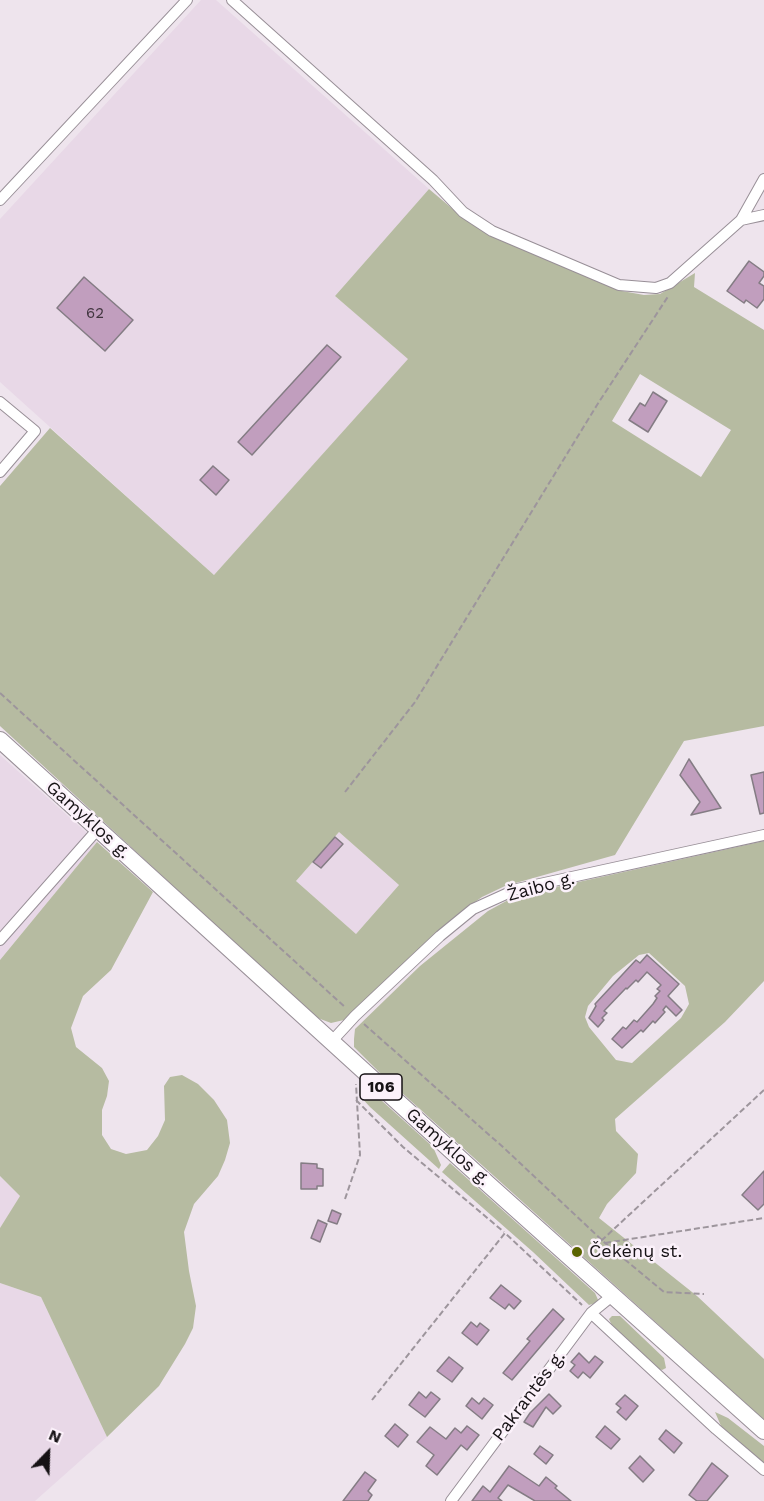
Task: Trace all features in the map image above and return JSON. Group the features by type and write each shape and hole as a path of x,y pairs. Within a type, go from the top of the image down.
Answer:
{"main road":[{"name":"Gamyklos g.","path":"0,740 612,1296 764,1431"}],"street":[{"path":"0,200 187,0"},
{"path":"232,0 433,180 463,212 492,231 620,285 656,288 670,283 741,220 764,179"},
{"path":"741,220 764,215"},
{"path":"0,402 34,430 0,472"},
{"path":"0,940 98,829"},
{"name":"Žaibo g.","path":"332,1041 355,1016 440,936 473,909 517,890 764,835"},
{"name":"Pakrantės g.","path":"451,1501 591,1313 612,1296"},
{"path":"591,1313 716,1429 764,1470"}],"path":[{"path":"345,792 415,702 597,405 658,314 670,293 670,283"},
{"path":"0,693 355,1016 504,1148 603,1242 664,1292 704,1294"},
{"path":"345,1198 360,1155 356,1063"},
{"path":"577,1263 603,1242 764,1090"},
{"path":"356,1100 403,1147 505,1233 591,1313"},
{"path":"603,1242 764,1218"},
{"path":"372,1400 505,1233"}],"shaded area":[{"path":"201,0 216,0 429,189 335,296 409,359 214,575 0,382 0,219"},
{"path":"0,755 97,842 0,960"},
{"path":"339,832 399,885 356,934 296,881"},
{"path":"0,1176 20,1196 0,1228"},
{"path":"0,1283 41,1297 107,1437 35,1501 0,1501"}],"green space":[{"path":"429,189 461,216 490,235 622,291 644,295 660,294 695,273 694,287 764,330 764,726 684,741 615,855 505,886 482,897 460,913 344,1020 331,1023 315,1017 0,726 0,486 50,428 214,575 408,359 335,296","holes":["640,374 731,430 701,477 612,421","339,832 399,885 356,934 296,881"]},
{"path":"764,841 764,981 725,1022 615,1119 616,1131 638,1154 636,1173 607,1204 599,1218 697,1296 764,1359 764,1420 354,1047 355,1029 420,966 488,911 510,899","holes":["649,953 685,986 689,1004 681,1018 632,1063 616,1060 589,1027 585,1017 588,1006 613,976 639,955"]},
{"path":"97,842 153,892 111,970 83,996 71,1028 76,1047 102,1068 109,1081 102,1110 102,1135 111,1149 126,1154 147,1150 158,1136 165,1120 164,1086 170,1077 182,1075 198,1084 214,1100 227,1120 230,1143 218,1176 194,1204 184,1232 196,1306 193,1328 159,1386 107,1437 41,1297 0,1283 0,1228 20,1196 0,1176 0,960"},
{"path":"360,1081 433,1147 441,1165 439,1169 360,1096"},
{"path":"450,1163 595,1293 599,1302 589,1305 442,1172"},
{"path":"612,1316 620,1316 664,1358 666,1368 662,1370 651,1366 614,1330 609,1319"},
{"path":"715,1412 728,1418 764,1446 764,1464 721,1426"}],"building":[{"path":"749,261 764,272 759,283 764,286 764,299 757,308 746,300 744,303 727,291"},
{"path":"84,277 133,320 105,351 57,308"},
{"path":"327,345 341,357 252,455 238,442"},
{"path":"653,392 667,401 648,432 629,420 640,403 645,406"},
{"path":"213,466 229,480 216,495 200,480"},
{"path":"689,759 721,808 691,815 700,802 680,775"},
{"path":"764,772 764,813 760,814 751,775"},
{"path":"335,837 343,844 321,868 313,862"},
{"path":"647,955 679,984 668,996 682,1010 676,1016 666,1006 663,1010 665,1012 655,1023 653,1021 643,1032 641,1030 622,1048 612,1039 623,1027 626,1029 634,1020 637,1022 653,1004 657,998 655,996 660,991 657,989 661,985 647,972 638,982 636,980 626,988 604,1011 607,1013 598,1027 589,1018 595,1004 636,960 640,963"},
{"path":"301,1163 317,1164 317,1168 323,1169 323,1186 317,1186 317,1189 301,1189"},
{"path":"764,1171 764,1204 758,1210 742,1195"},
{"path":"332,1210 341,1214 337,1224 328,1221"},
{"path":"318,1220 327,1224 320,1242 311,1238"},
{"path":"501,1285 521,1301 514,1309 509,1304 505,1309 490,1298"},
{"path":"553,1309 564,1319 512,1380 503,1373 530,1341 527,1339"},
{"path":"471,1322 477,1327 480,1323 489,1330 477,1345 462,1333"},
{"path":"579,1353 589,1363 595,1356 603,1362 590,1378 583,1372 578,1378 570,1371 575,1365 571,1362"},
{"path":"449,1357 463,1368 452,1382 437,1371"},
{"path":"419,1392 426,1398 431,1392 440,1399 425,1417 409,1405"},
{"path":"549,1394 561,1406 553,1414 546,1407 533,1427 524,1422 530,1413"},
{"path":"625,1395 638,1406 626,1420 617,1412 621,1408 616,1404"},
{"path":"472,1398 479,1404 484,1398 493,1405 482,1419 466,1406"},
{"path":"395,1424 408,1435 398,1447 385,1436"},
{"path":"467,1426 479,1435 467,1450 461,1445 437,1475 426,1466 434,1455 417,1442 430,1427 446,1439 455,1428 461,1433"},
{"path":"605,1426 620,1439 611,1449 596,1437"},
{"path":"666,1430 682,1443 674,1453 659,1439"},
{"path":"540,1446 553,1455 546,1464 534,1454"},
{"path":"640,1456 654,1470 643,1482 629,1468"},
{"path":"712,1463 728,1476 707,1501 697,1501 689,1495"},
{"path":"509,1466 539,1486 546,1477 571,1501 535,1501 508,1485 498,1498 502,1501 472,1501 483,1486 490,1492"},
{"path":"365,1472 376,1480 368,1491 372,1495 368,1501 343,1501"}],"place":[{"name":"Čekėnų st.","path":"577,1252"}]}
